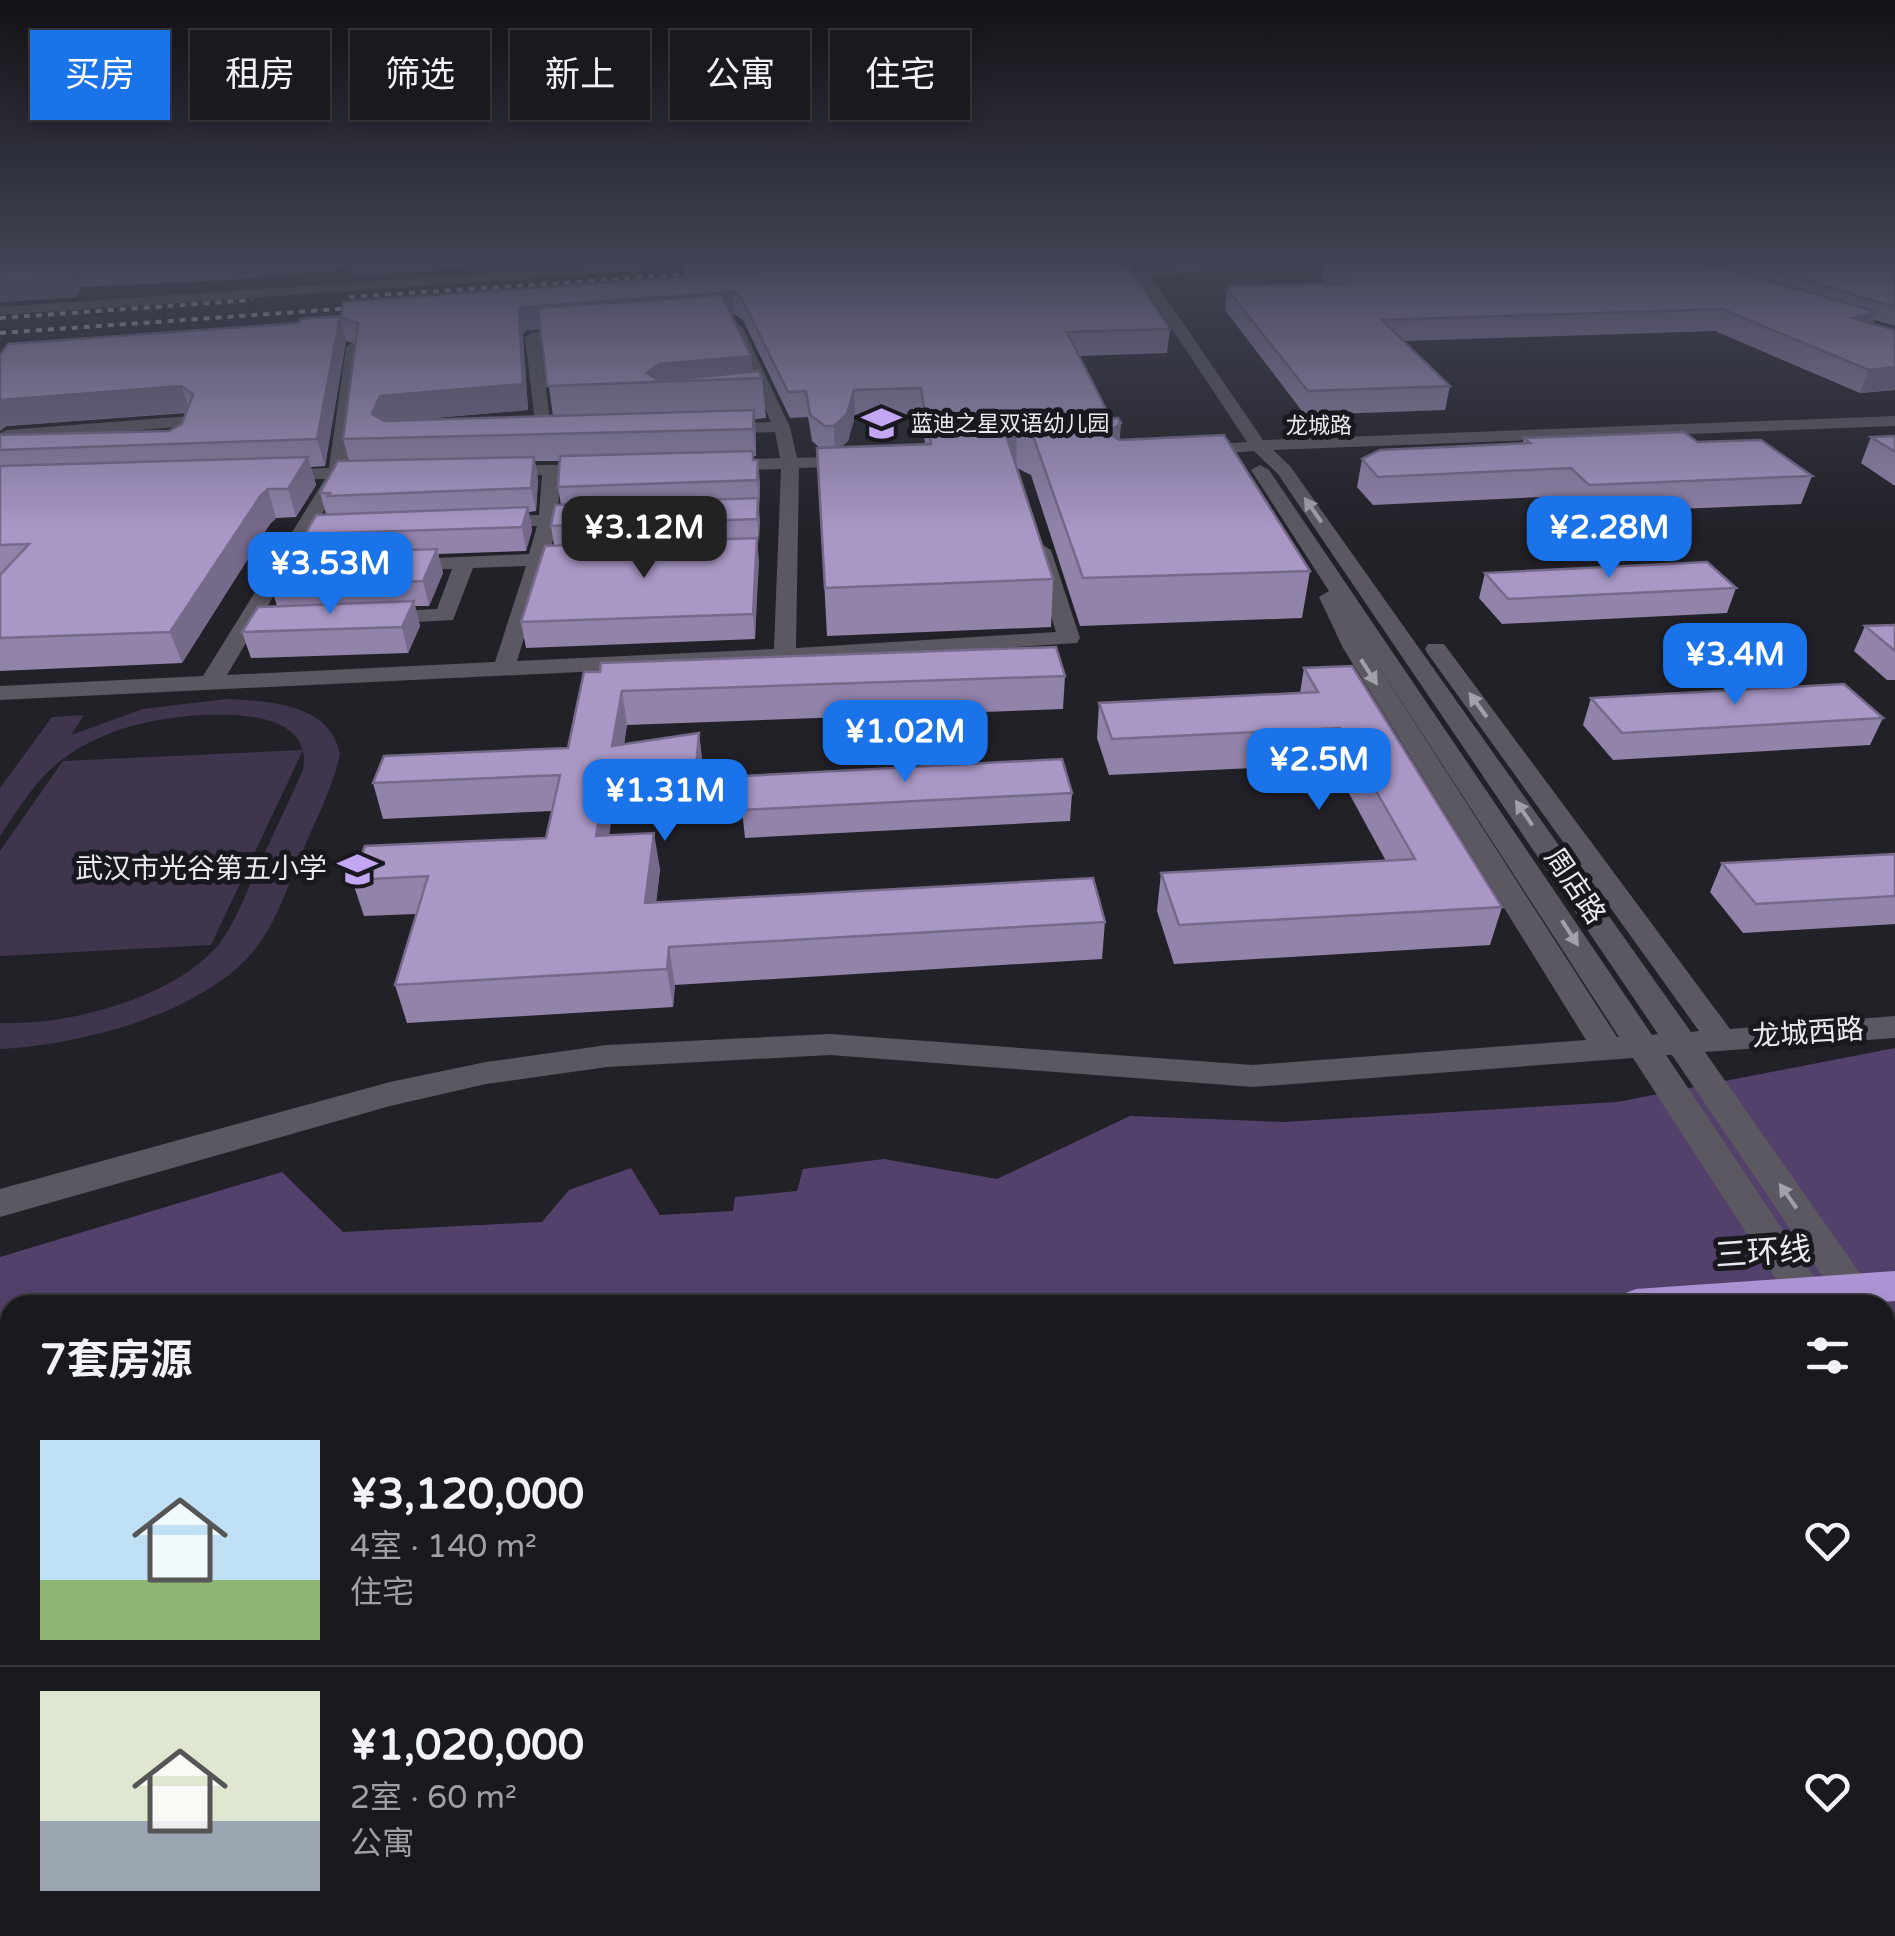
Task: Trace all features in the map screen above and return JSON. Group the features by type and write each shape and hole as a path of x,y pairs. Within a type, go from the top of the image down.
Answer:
{"highway":[{"name":"三环线","path":"1772,1295 1895,1286"}],"street":[{"path":"211,682 260,623 314,528 324,494 350,436 353,351"},
{"path":"534,351 535,426 582,426"},
{"path":"747,351 782,427 796,477 779,512 777,552 786,656"},
{"name":"周店路","path":"1195,351 1260,447 1284,470 1342,551 1396,647 1808,1295"},
{"path":"752,404 771,402"},
{"path":"0,445 7,435 190,421 178,448 164,449"},
{"name":"龙城路","path":"1260,447 1324,441 1895,421"},
{"path":"703,429 782,427"},
{"name":"龙城路","path":"1260,447 1330,450 1895,430"},
{"name":"周店路","path":"1260,447 1260,470 1314,552 1396,647 1856,1295"},
{"path":"1172,451 1260,447"},
{"path":"0,454 20,454"},
{"path":"701,473 738,478 738,465 796,477 886,460"},
{"path":"475,480 552,478 626,468"},
{"path":"262,476 395,472"},
{"path":"552,478 609,483"},
{"path":"504,668 546,520 552,478"},
{"path":"324,494 382,491"},
{"path":"472,523 621,518"},
{"path":"2,695 1068,638 1035,530"},
{"path":"1342,551 1404,610 1432,644 1721,1038"},
{"path":"1314,552 1334,610 1354,648 1607,1047"},
{"path":"373,566 593,559"},
{"path":"367,618 445,615 465,562"},
{"name":"龙城西路","path":"0,1204 449,1080 645,1053 772,1045 856,1045 1174,1074 1254,1076 1895,1027"}],"shaded area":[{"path":"226,699 278,704 311,715 334,737 340,754 278,910 258,945 236,969 175,1007 67,1041 0,1049 0,1023 56,1020 118,1005 176,980 219,944 237,914 303,770 301,746 287,729 264,719 235,715 172,718 125,728 85,745 53,767 28,794 0,836 0,788 52,717 84,715 71,735 143,709"},
{"path":"303,750 211,945 0,956 0,851 63,761"},
{"path":"1895,1048 1895,1295 0,1295 0,1257 282,1172 343,1232 542,1222 569,1190 631,1168 660,1215 733,1211 735,1197 797,1191 803,1169 884,1159 997,1179 1130,1116 1283,1122 1617,1102"}],"building":[{"path":"3,351 334,351 317,439 0,450 0,435 169,431 182,424 193,394 181,386 0,400"},
{"path":"354,351 521,351 523,384 380,396 372,414 385,421 754,410 753,429 343,439"},
{"path":"543,351 749,351 751,356 659,364 647,373 659,381 759,371 762,378 547,386"},
{"path":"768,351 1077,351 1109,415 926,422 921,388 854,390 847,414 834,426 825,426 810,415 806,391 788,392"},
{"path":"1277,351 1414,351 1450,386 1308,391"},
{"path":"1824,351 1895,351 1895,367 1869,370"},
{"path":"1118,418 1121,423 1107,433 1120,440 1224,435 1310,571 1083,578 1032,433 1017,426 1006,435 1053,579 825,588 817,448 931,444 928,425"},
{"path":"1684,432 1697,442 1761,440 1812,476 1589,485 1571,468 1378,477 1362,459 1380,450 1530,443 1524,438"},
{"path":"1895,436 1895,452 1871,437"},
{"path":"753,451 753,460 758,460 757,480 558,487 560,456"},
{"path":"308,457 288,489 268,489 261,495 170,632 0,638 0,575 29,544 0,545 0,466"},
{"path":"534,457 531,488 328,496 330,493 320,493 338,461"},
{"path":"758,498 757,519 551,526 555,505"},
{"path":"528,507 522,527 305,534 316,515"},
{"path":"757,538 753,614 521,622 545,546"},
{"path":"437,549 423,581 271,587 292,554"},
{"path":"1707,562 1736,588 1508,599 1485,573"},
{"path":"414,601 402,627 242,632 258,607"},
{"path":"1895,625 1895,651 1865,626"},
{"path":"1056,647 1065,676 622,691 612,746 699,733 695,780 607,774 596,836 654,833 645,903 1093,878 1105,922 669,947 667,969 395,985 428,876 352,880 365,846 546,838 560,775 373,783 384,756 568,748 584,672 600,672 601,663"},
{"path":"1352,666 1502,907 1179,925 1161,873 1415,859 1340,728 1112,739 1099,703 1318,692 1304,668"},
{"path":"1844,684 1883,718 1622,733 1591,698"},
{"path":"1062,759 1072,793 742,810 743,776"},
{"path":"1895,854 1895,896 1756,904 1722,863"}],"place":[{"name":"蓝迪之星双语幼儿园","path":"881,424"},
{"name":"武汉市光谷第五小学","path":"357,869"}]}
